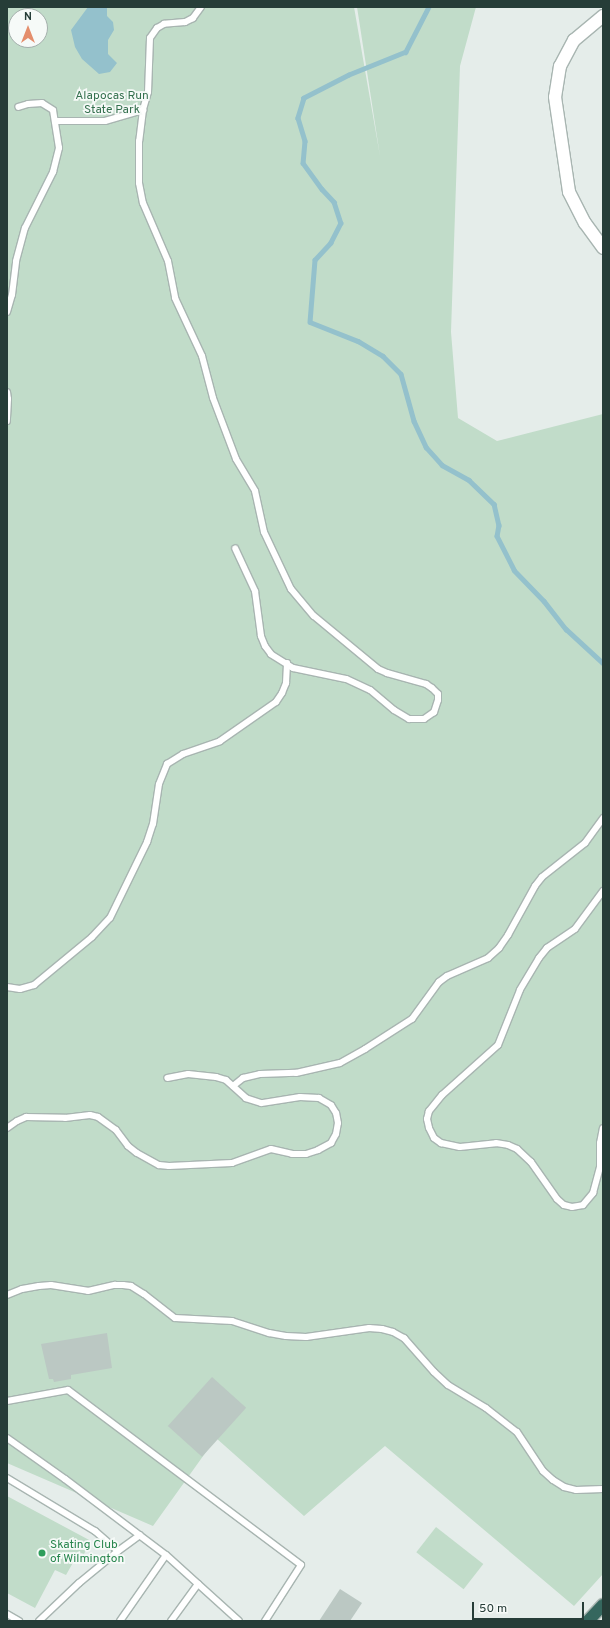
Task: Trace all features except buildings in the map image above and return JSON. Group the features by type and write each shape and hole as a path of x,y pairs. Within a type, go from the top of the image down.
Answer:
{"highway":[{"path":"589,1619 603,1605"}],"street":[{"path":"603,16 574,40 560,66 555,97 569,192 585,223 603,248"}],"lane":[{"path":"201,7 192,18 185,22 164,24 157,28 150,38 148,92 143,110 138,141 138,172 143,203 165,254 176,298 202,356 213,398 236,459 255,491 264,532 291,589 314,616 378,669 426,684 432,688 438,694 438,707 430,717 416,720 409,719 364,687 346,679 293,668 271,654 265,646 261,636 255,591 235,548"},
{"path":"7,312 12,295 16,261 25,228 56,162 59,148 53,110 42,103 28,104 18,107"},
{"path":"55,121 105,121 143,110"},
{"path":"7,392 7,421"},
{"path":"7,987 20,989 34,985 92,937 106,923 119,903 147,842 153,824 159,784 167,764 183,754 220,741 276,702 282,693 286,682 287,663"},
{"path":"233,1086 242,1078 260,1074 296,1073 340,1063 412,1019 439,982 447,976 488,958 499,948 508,935 535,886 542,877 585,843 603,818"},
{"path":"603,891 575,929 547,948 539,958 520,990 498,1045 442,1095 429,1111 427,1119 429,1128 434,1138 441,1142 460,1147 496,1143 508,1145 517,1149 531,1162 557,1199 564,1205 572,1207 583,1205 589,1200 594,1189 600,1167 600,1142 603,1128"},
{"path":"7,1128 26,1117 98,1117 116,1130 128,1146 137,1153 159,1165 184,1166 198,1163 232,1163 271,1149 292,1154 306,1154 325,1147 334,1139 338,1128 337,1118 331,1105 324,1100 310,1096 268,1102 255,1102 246,1098 226,1080 202,1074 188,1074 167,1078"},
{"path":"7,1295 22,1289 39,1286 51,1286 88,1291 115,1285 123,1285 131,1286 144,1294 174,1318 232,1321 269,1333 286,1336 306,1337 369,1328 393,1332 404,1338 434,1372 448,1384 486,1408 517,1432 544,1471 553,1480 564,1487 576,1490 603,1489"},
{"path":"7,1401 68,1390 301,1565 265,1621"},
{"path":"7,1438 65,1479 166,1555 239,1621"},
{"path":"7,1478 95,1531 118,1551"},
{"path":"39,1621 79,1583 140,1535"},
{"path":"120,1621 166,1555"},
{"path":"171,1621 198,1584"},
{"path":"7,1614 19,1621"}],"green space":[{"name":"Alapocas Run State Park","path":"7,7 354,7 380,156 357,7 476,7 460,66 451,332 458,418 497,441 603,414 603,1574 574,1606 385,1446 304,1516 216,1438 153,1526 7,1463"},
{"name":"Skating Club of Wilmington","path":"7,1496 91,1541 84,1554 79,1552 66,1575 55,1570 35,1608 7,1593"},
{"path":"436,1527 483,1564 464,1589 416,1552"}],"water":[{"path":"88,7 107,7 107,16 113,22 114,30 108,40 108,54 117,63 110,72 99,74 82,59 75,47 71,30"}],"waterway":[{"path":"429,7 406,52 349,75 304,98 298,118 305,141 303,163 322,189 334,202 341,223 331,243 315,260 310,322 358,341 383,356 401,374 414,421 426,447 442,465 469,480 494,504 499,525 497,536 514,570 544,601 566,629 603,663"}],"place":[{"name":"Skating Club of Wilmington","path":"42,1553"}]}
